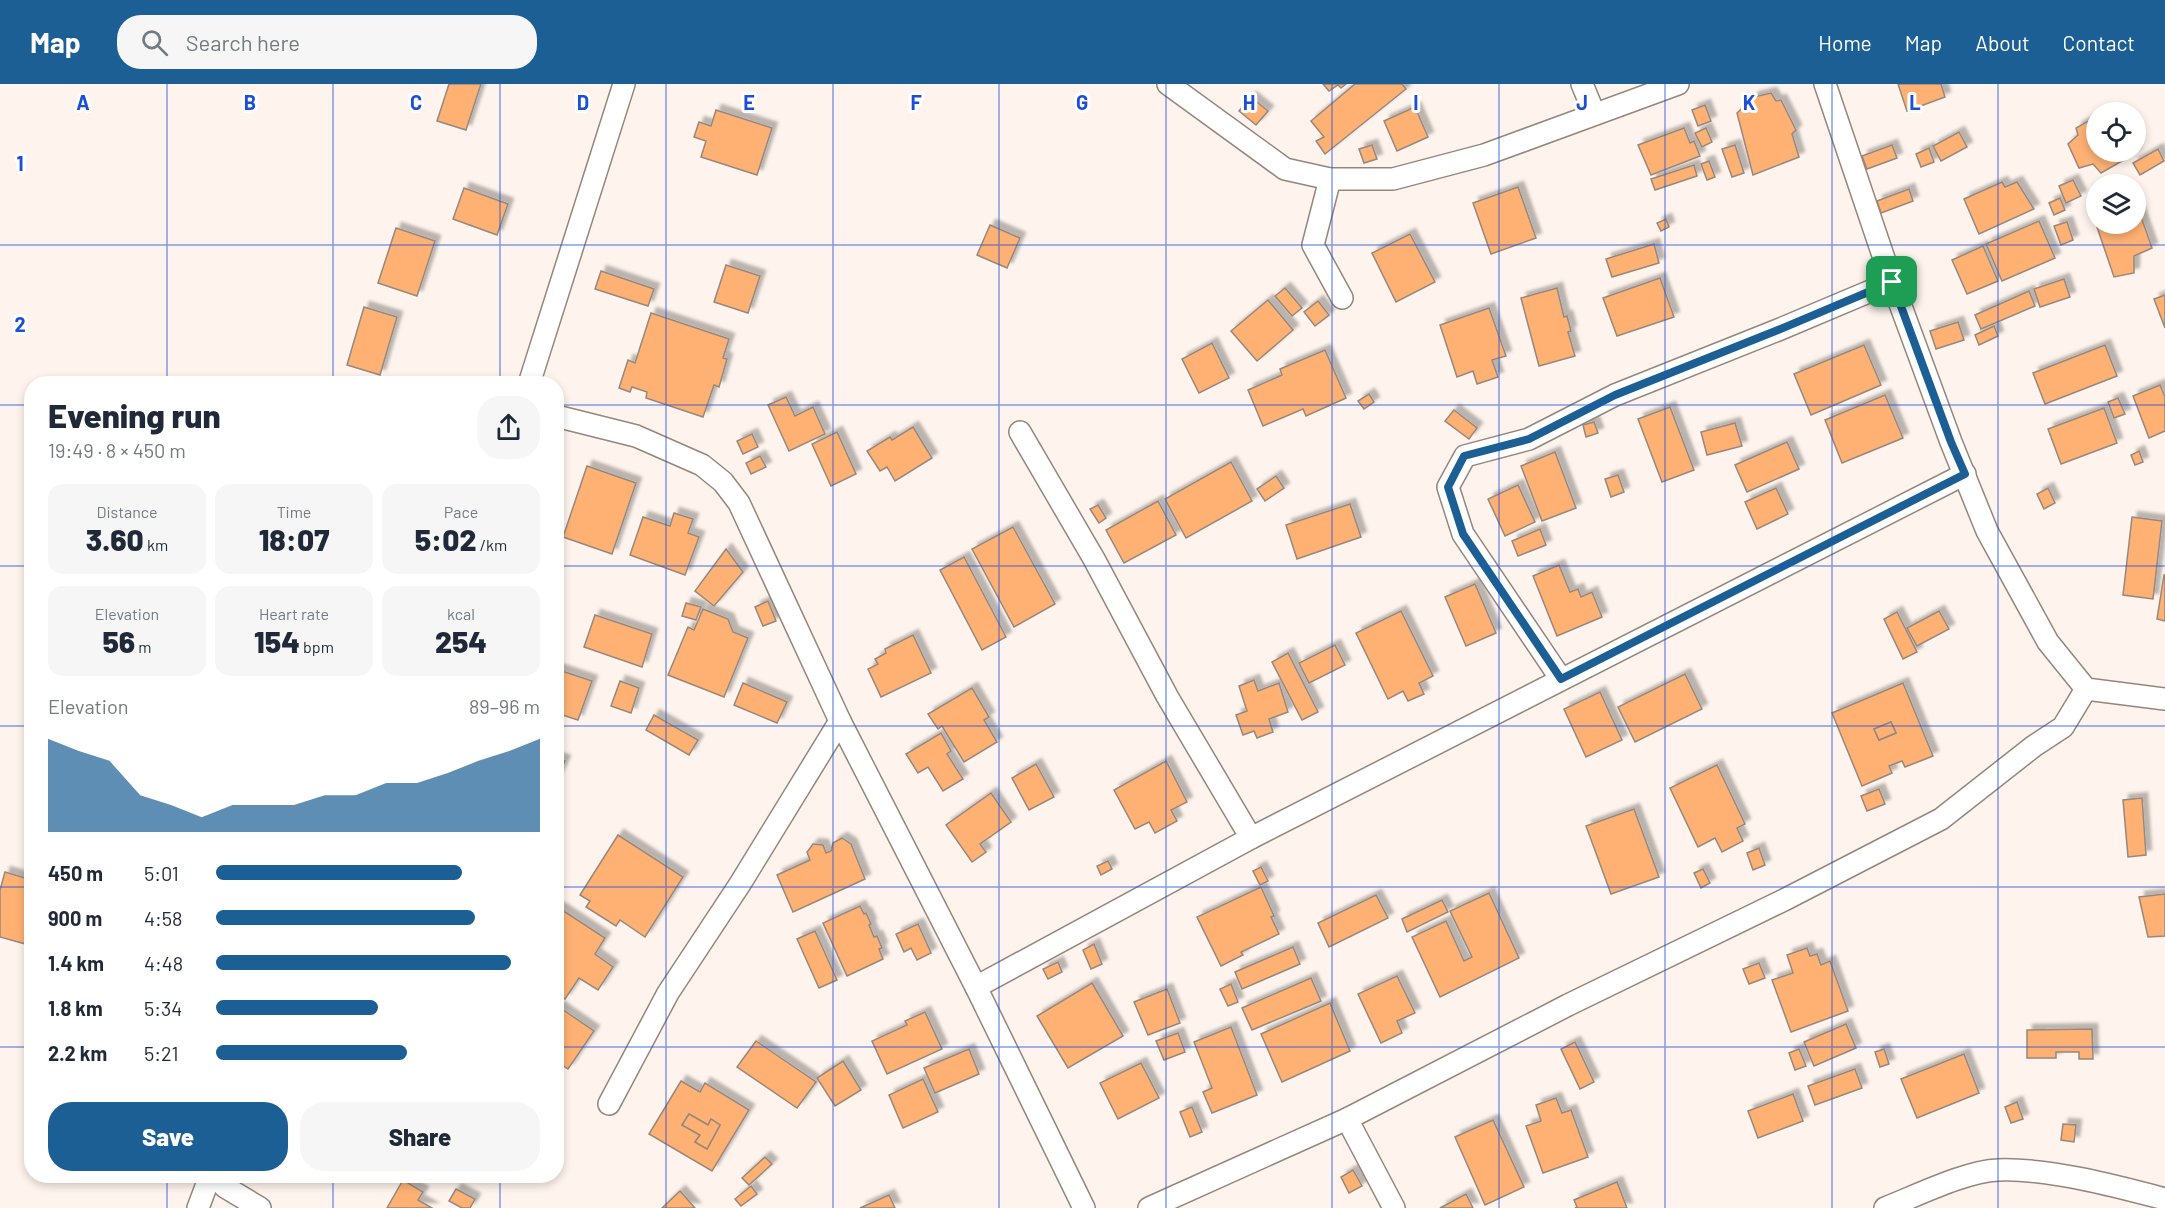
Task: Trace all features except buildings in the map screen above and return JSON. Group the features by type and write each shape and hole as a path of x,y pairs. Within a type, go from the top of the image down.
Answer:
{"street":[{"path":"532,376 624,84"},
{"path":"1168,84 1285,169 1330,179 1393,179 1485,155 1678,84"},
{"path":"1582,84 1594,113"},
{"path":"1825,84 1892,282 1951,442 1987,531 2048,642 2086,689 2165,699"},
{"path":"1330,179 1313,245 1342,298"},
{"path":"1561,679 1463,534 1448,487 1464,456 1529,439 1615,395 1892,282"},
{"path":"564,418 636,436 702,465 723,482 739,502 840,721 976,987 1084,1208"},
{"path":"1020,432 1094,559 1167,696 1251,838"},
{"path":"976,987 1251,838 1965,474"},
{"path":"1149,1208 1347,1119 1568,1005 1784,900 1941,819 2034,746 2063,727 2086,689"},
{"path":"609,1104 668,993 740,884 840,721"},
{"path":"1347,1119 1394,1208"},
{"path":"1885,1208 1955,1180 1996,1170 2050,1173 2158,1202"},
{"path":"198,1208 209,1183"},
{"path":"220,1183 260,1208"}],"route":[{"path":"1892,282 1965,474 1561,679 1463,534 1448,487 1464,456 1529,439 1615,395 1892,282"}]}
